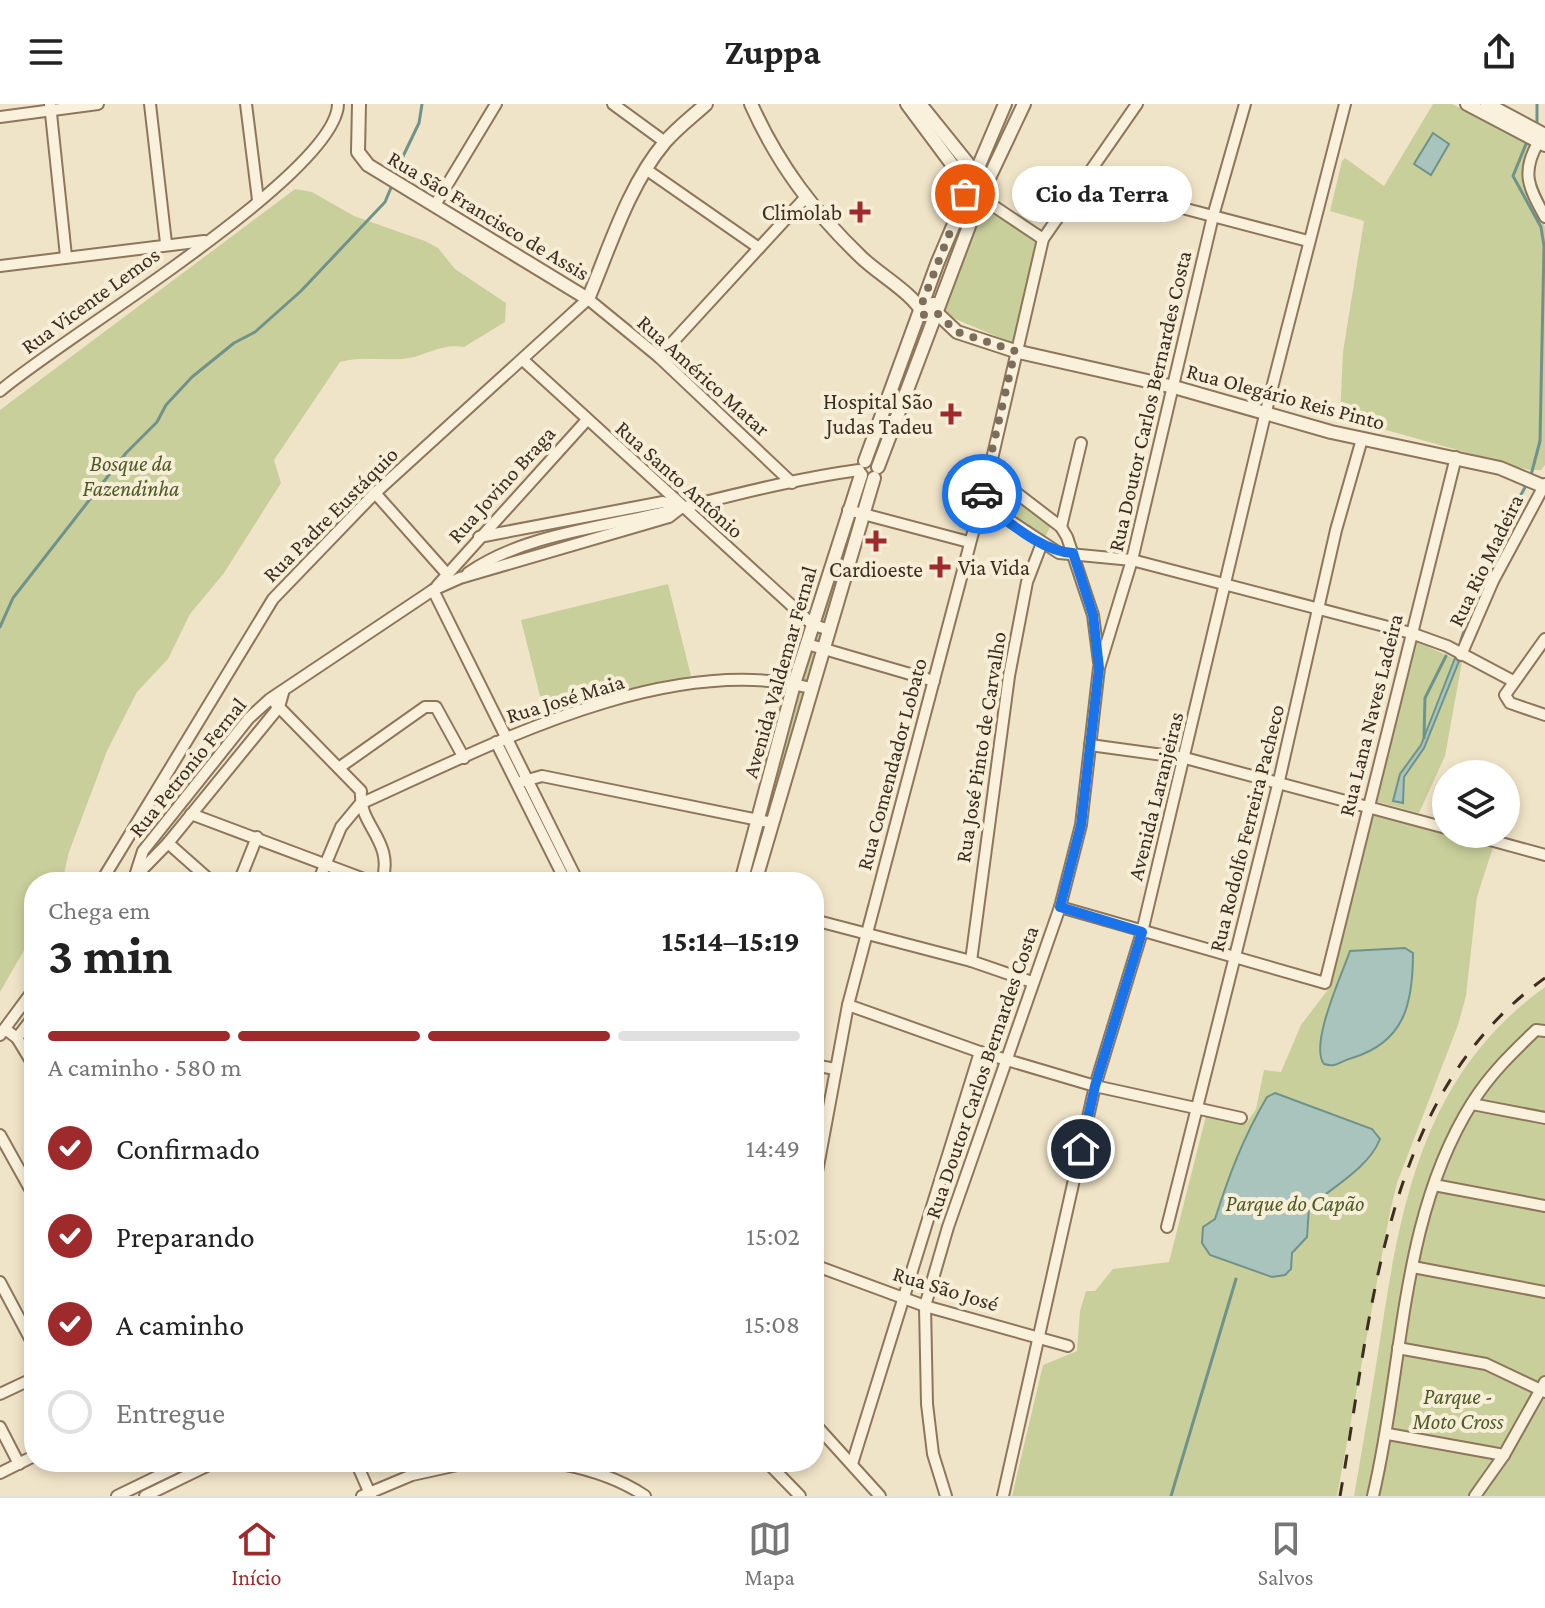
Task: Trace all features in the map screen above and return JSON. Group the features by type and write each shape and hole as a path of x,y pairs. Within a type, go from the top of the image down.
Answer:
{"street":[{"path":"0,117 98,104"},
{"path":"150,104 166,243"},
{"path":"246,104 258,200"},
{"name":"Rua Vicente Lemos","path":"3,385 258,200 321,144 336,119 338,104"},
{"name":"Rua São Francisco de Assis","path":"359,104 358,152 368,165 588,299"},
{"path":"435,205 496,104"},
{"path":"613,104 665,142"},
{"path":"588,299 620,222 647,170 665,142 706,104"},
{"path":"751,104 788,177 805,198 864,260 921,306"},
{"path":"867,470 876,431 921,306 974,171 1005,104"},
{"path":"913,105 934,132 968,188 1043,239 1137,104"},
{"name":"Rua Doutor Carlos Bernardes Costa","path":"946,1496 933,1454 927,1404 925,1306 948,1227 1060,907 1081,825 1099,668 1132,560 1213,216 1245,104"},
{"name":"Avenida Laranjeiras","path":"1003,1496 1095,1086 1142,932 1228,582 1265,415 1345,104"},
{"path":"1467,104 1537,138"},
{"path":"1487,104 1537,138"},
{"path":"867,470 897,418 980,197 1020,105"},
{"path":"51,108 66,256"},
{"path":"934,132 986,183"},
{"path":"990,137 1004,145"},
{"path":"1537,138 1526,171 1527,183 1545,217"},
{"path":"647,170 759,248"},
{"path":"659,357 805,198"},
{"path":"1167,204 1308,241"},
{"path":"951,230 966,236"},
{"name":"Rua Comendador Lobato","path":"824,1131 848,1005 989,472 1043,239"},
{"path":"0,266 166,243 204,241"},
{"path":"937,264 953,270"},
{"name":"Rua Américo Matar","path":"588,299 659,357 792,483"},
{"name":"Rua Padre Eustáquio","path":"107,872 273,599 375,493 588,299"},
{"name":"Rua Olegário Reis Pinto","path":"921,306 926,317 938,314 957,332 1015,351 1174,387 1265,415 1362,439 1456,457 1539,483"},
{"path":"908,342 923,348"},
{"name":"Rua Santo Antônio","path":"523,360 586,421 813,625"},
{"path":"883,412 897,418"},
{"name":"Rua Jovino Braga","path":"447,574 586,421"},
{"path":"876,431 889,436"},
{"name":"Rua Rodolfo Ferreira Pacheco","path":"1167,1227 1362,439"},
{"path":"1061,527 1081,443"},
{"name":"Rua Lana Naves Ladeira","path":"1236,957 1325,983 1456,457"},
{"name":"Rua Petronio Fernal","path":"460,578 487,560 539,541 792,483 867,470"},
{"name":"Avenida Valdemar Fernal","path":"744,872 822,591 848,510 867,470"},
{"name":"Avenida Valdemar Fernal","path":"758,872 862,515 867,470"},
{"path":"989,472 1061,527 1093,615 1099,668"},
{"name":"Rua Rio Madeira","path":"1461,655 1539,483"},
{"path":"375,493 447,574"},
{"path":"980,501 1059,553 1132,560 1228,582 1411,633 1513,681"},
{"name":"Rua Petronio Fernal","path":"479,537 663,502 682,507"},
{"name":"Rua Petronio Fernal","path":"135,872 143,851 249,718 270,699 433,590 460,578 669,517 682,507"},
{"path":"848,510 969,542"},
{"name":"Rua Petronio Fernal","path":"539,541 566,522"},
{"path":"841,530 855,534"},
{"name":"Rua José Pinto de Carvalho","path":"971,961 1009,676 1027,582 1042,543"},
{"path":"832,561 846,565"},
{"name":"Rua Petronio Fernal","path":"433,590 447,574"},
{"path":"433,590 540,820 571,872"},
{"path":"822,591 837,595"},
{"path":"813,625 827,629"},
{"path":"1545,639 1505,695 1510,703 1545,715"},
{"path":"807,644 934,681"},
{"name":"Rua José Maia","path":"360,804 501,740 561,717 687,684 794,684 811,688"},
{"name":"Rua Petronio Fernal","path":"139,872 168,843 279,707 283,693"},
{"path":"270,699 361,791 360,804 385,847 385,872"},
{"path":"340,767 425,707 436,707 464,758"},
{"path":"785,720 800,724"},
{"path":"1090,745 1185,758 1432,824"},
{"path":"777,752 792,756"},
{"path":"522,781 542,776 773,823"},
{"path":"768,783 783,786"},
{"path":"322,872 341,827 360,804"},
{"path":"191,814 346,872"},
{"path":"243,872 257,837"},
{"path":"168,843 201,872"},
{"path":"1519,848 1545,855"},
{"path":"557,851 563,872"},
{"path":"749,854 763,858"},
{"path":"1060,907 1236,957"},
{"path":"824,923 971,961 1032,982"},
{"path":"24,1002 2,1032 17,1038 24,1050"},
{"path":"848,1005 980,1052 1095,1086 1199,1106 1241,1118"},
{"path":"1373,1496 1388,1434 1398,1348 1413,1267 1434,1185 1472,1104 1499,1066 1542,1028"},
{"path":"17,1038 24,1029"},
{"path":"852,1464 980,1052"},
{"path":"824,1067 835,1069"},
{"path":"1472,1104 1545,1118"},
{"path":"0,1135 24,1178"},
{"path":"1434,1185 1545,1206"},
{"path":"1413,1267 1545,1292"},
{"name":"Rua São José","path":"824,1269 925,1306 1068,1346"},
{"path":"0,1282 24,1327"},
{"path":"1398,1348 1486,1364 1544,1388 1475,1496"},
{"path":"0,1394 24,1383"},
{"path":"0,1427 19,1464"},
{"path":"824,1434 880,1496"},
{"path":"1388,1434 1504,1455"},
{"path":"0,1473 24,1461"},
{"path":"117,1496 166,1472"},
{"path":"145,1496 194,1472"},
{"path":"360,1472 368,1495 426,1472"},
{"path":"591,1472 629,1485 645,1496"},
{"path":"777,1472 800,1496"}],"green space":[{"path":"1433,104 1452,104 1534,145 1524,170 1524,179 1545,227 1545,465 1541,470 1529,470 1340,417 1343,352 1364,221 1330,211 1342,161 1345,158 1384,186"},
{"name":"Bosque da Fazendinha","path":"295,189 312,192 354,216 438,248 455,269 506,303 505,322 464,347 443,348 409,358 340,362 274,460 281,483 224,573 190,614 168,659 137,692 107,751 64,872 24,872 24,950 0,992 0,410"},
{"path":"979,207 1037,238 1015,344 941,313"},
{"path":"865,479 868,480 758,872 744,872 786,720"},
{"path":"995,485 1051,525 1044,540 987,505"},
{"path":"668,584 691,676 544,712 521,620"},
{"path":"1415,641 1462,662 1445,756 1443,760 1432,760 1432,784 1419,813 1375,801"},
{"name":"Parque do Capão","path":"1371,813 1432,828 1432,848 1493,848 1477,897 1466,996 1458,1025 1397,1183 1390,1212 1337,1496 1012,1496 1043,1365 1077,1351 1080,1311 1086,1291 1095,1291 1113,1269 1169,1262 1207,1112 1246,1124 1256,1109 1264,1070 1281,1072 1301,1025 1330,987"},
{"name":"Parque - Moto Cross","path":"1545,987 1545,1496 1354,1496 1398,1239 1425,1144 1445,1101 1471,1059 1504,1021"}],"water":[{"path":"1433,133 1449,144 1431,175 1414,164"},
{"path":"1455,658 1459,661 1424,748 1404,777 1403,803 1393,801 1400,774 1421,745"},
{"path":"1405,948 1413,953 1411,988 1408,1004 1395,1031 1370,1051 1335,1065 1324,1064 1320,1055 1324,1026 1350,951"},
{"path":"1275,1093 1372,1129 1380,1139 1375,1150 1358,1169 1309,1207 1307,1237 1292,1253 1291,1269 1285,1275 1272,1277 1210,1255 1202,1243 1203,1227 1215,1219 1251,1127 1267,1097"}],"waterway":[{"path":"394,175 419,123 422,104"},
{"path":"1537,104 1537,126"},
{"path":"1528,139 1513,176 1541,227 1544,246 1540,441 1531,475"},
{"path":"0,627 13,598 126,453 157,422 166,405 192,377 234,343 255,332 301,291 385,202 393,183"},
{"path":"1461,640 1498,536 1528,482"},
{"path":"1424,738 1425,698 1446,656"},
{"path":"1171,1496 1236,1279"}],"railway":[{"path":"1340,1496 1376,1284 1393,1213 1417,1145 1449,1083 1491,1026 1545,978"}],"way so far":[{"path":"965,194 921,306 924,315 931,317 938,314 957,332 1015,351 982,494"}],"place":[{"name":"Cio da Terra","path":"965,194"},
{"name":"Climolab","path":"860,212"},
{"name":"Hospital São Judas Tadeu","path":"951,414"},
{"name":"Cardioeste","path":"876,541"},
{"name":"Via Vida","path":"940,567"}],"route":[{"path":"982,494 980,501 1042,543 1059,553 1073,553 1093,615 1099,668 1081,825 1060,907 1142,932 1095,1086 1081,1149"}]}
